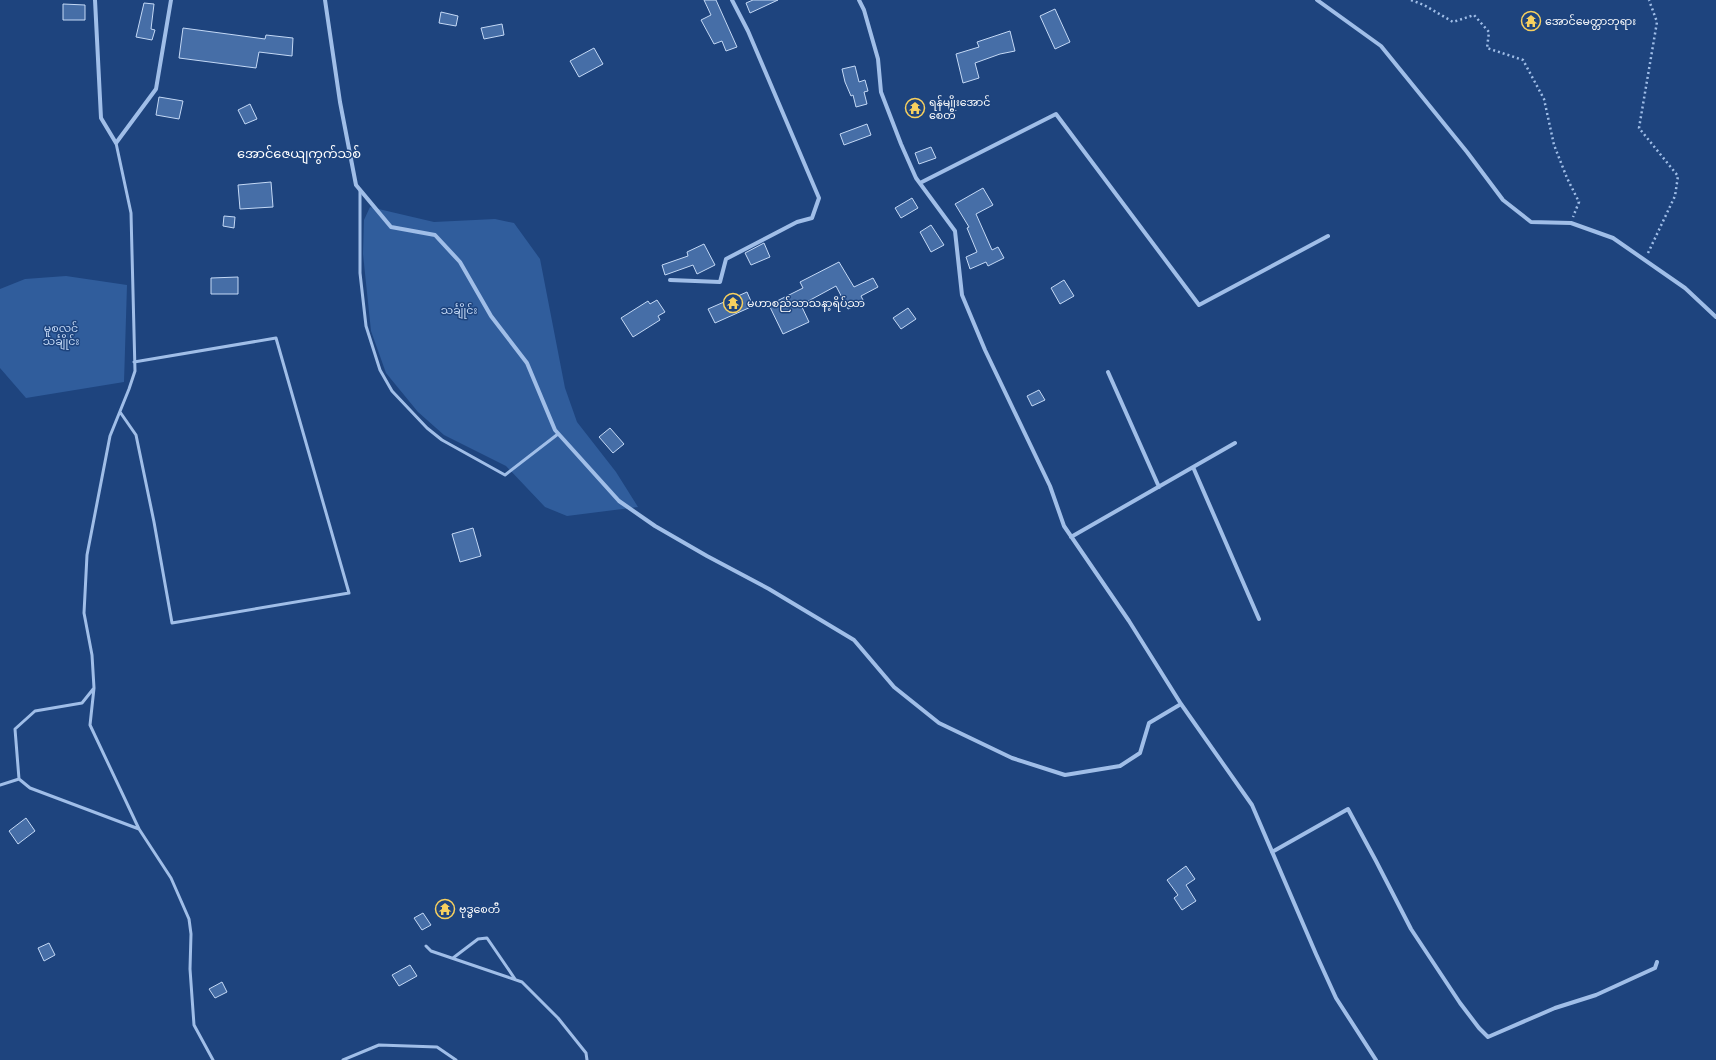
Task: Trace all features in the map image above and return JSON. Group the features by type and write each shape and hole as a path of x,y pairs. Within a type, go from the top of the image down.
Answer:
{"street":[{"path":"95,0 100,118 116,143 156,89 171,0"},
{"path":"325,0 340,102 356,184 391,227 435,235 460,262 491,316 527,363 555,430 618,501 655,526 769,589 854,640 894,687 939,723 1012,758 1065,775 1120,766 1140,753 1149,723 1181,704"},
{"path":"670,280 720,282 726,259 797,222 812,218 818,198 748,31 732,0"},
{"path":"859,0 864,10 878,59 881,92 901,144 916,178 955,232 962,295 985,350 1050,486 1064,526 1129,621 1181,704 1252,805 1336,998 1376,1060"},
{"path":"1318,0 1381,46 1467,152 1503,200 1531,222 1571,223 1613,238 1644,261 1685,288 1716,317"},
{"path":"920,183 1056,114 1198,305 1328,236"},
{"path":"1108,372 1159,486"},
{"path":"1071,537 1235,443"},
{"path":"1192,468 1258,619"},
{"path":"1272,852 1348,809 1411,929 1460,1003 1479,1028 1488,1037 1555,1008 1596,995 1655,968 1657,962"}],"lane":[{"path":"116,143 131,213 135,371 110,436 87,555 84,613 92,655 94,688 90,725 139,829 171,878 189,920 191,934 190,969 194,1025 213,1060"},
{"path":"360,189 360,273 366,326 380,370 392,391 427,428 442,440 505,475 558,434"},
{"path":"120,412 136,435 154,522 172,623 349,593 276,338 134,362"},
{"path":"94,688 82,703 35,711 15,729 19,779 30,788 139,829"},
{"path":"0,785 19,779"},
{"path":"453,958 478,939 487,938 516,980"},
{"path":"426,946 431,950 522,982 558,1018 586,1053 588,1060"},
{"path":"343,1060 379,1045 437,1046 456,1060"}],"path":[{"path":"1411,0 1453,22 1474,16 1489,32 1487,48 1523,60 1544,99 1554,145 1578,202 1571,223"},
{"path":"1644,261 1675,196 1678,176 1639,128 1657,22 1649,0"}],"green space":[{"name":"သင်္ချိုင်း","path":"370,207 434,222 495,219 514,223 540,259 565,388 577,422 616,472 638,507 567,516 545,507 506,466 444,435 418,412 386,373 371,331 363,254 364,220"},
{"name":"မူစလင် သင်္ချိုင်း","path":"66,276 127,285 124,382 26,398 0,368 0,289 25,279"}],"building":[{"path":"704,0 716,0 737,47 726,51 722,41 714,44 701,20 711,15"},
{"path":"753,0 778,0 750,13 746,3"},
{"path":"144,3 154,4 151,29 155,30 152,40 136,37"},
{"path":"63,4 85,5 85,20 63,20"},
{"path":"1055,9 1070,42 1055,49 1040,16"},
{"path":"441,12 458,16 456,26 439,23"},
{"path":"502,24 504,35 484,39 481,28"},
{"path":"183,28 265,39 266,35 293,38 292,56 259,52 256,68 179,58"},
{"path":"1010,31 1015,51 1000,54 975,63 979,78 963,83 956,54 979,47 977,42"},
{"path":"594,48 603,64 579,77 570,61"},
{"path":"855,66 859,82 865,80 868,91 864,92 867,104 856,107 853,95 851,96 845,82 842,69"},
{"path":"159,97 183,101 179,119 156,115"},
{"path":"250,104 257,119 245,124 238,110"},
{"path":"867,124 871,135 844,145 840,134"},
{"path":"931,147 936,158 919,164 915,153"},
{"path":"271,182 273,207 240,209 238,185"},
{"path":"983,188 993,205 976,214 992,250 998,247 1004,258 988,266 986,262 970,269 966,257 977,252 967,228 969,227 955,204"},
{"path":"912,198 918,208 901,218 895,208"},
{"path":"224,216 235,217 234,228 223,226"},
{"path":"931,225 944,245 931,252 920,232"},
{"path":"764,243 770,257 751,265 745,253"},
{"path":"704,244 715,265 697,274 693,265 665,275 662,265 688,256 687,252"},
{"path":"839,262 854,287 873,278 878,287 861,296 864,302 848,309 836,286 801,305 809,322 783,334 769,305 803,288 800,282"},
{"path":"238,277 238,294 211,294 211,278"},
{"path":"1064,280 1074,296 1060,304 1051,288"},
{"path":"747,292 753,306 715,323 708,309"},
{"path":"657,300 665,312 658,316 660,320 633,337 621,318 648,301 650,304"},
{"path":"908,308 916,319 901,329 893,318"},
{"path":"1039,390 1045,400 1032,406 1027,396"},
{"path":"610,428 624,444 613,453 599,437"},
{"path":"473,528 481,556 460,562 452,534"},
{"path":"26,818 35,831 18,844 9,831"},
{"path":"1186,866 1195,879 1186,885 1196,901 1182,910 1174,898 1178,895 1167,880"},
{"path":"423,913 431,925 422,930 414,918"},
{"path":"49,943 55,955 44,961 38,948"},
{"path":"410,965 417,976 399,986 392,975"},
{"path":"222,982 227,992 215,998 209,989"}],"place":[{"name":"အောင်မေတ္တာဘုရား","path":"1531,21"},
{"name":"ရန်မျိုးအောင် စေတီ","path":"915,108"},
{"name":"မဟာစည်သာသနာ့ရိပ်သာ","path":"733,303"},
{"name":"ဗုဒ္ဓစေတီ","path":"445,909"}],"district":[{"name":"အောင်ဇေယျကွက်သစ်","path":"299,153"}]}
